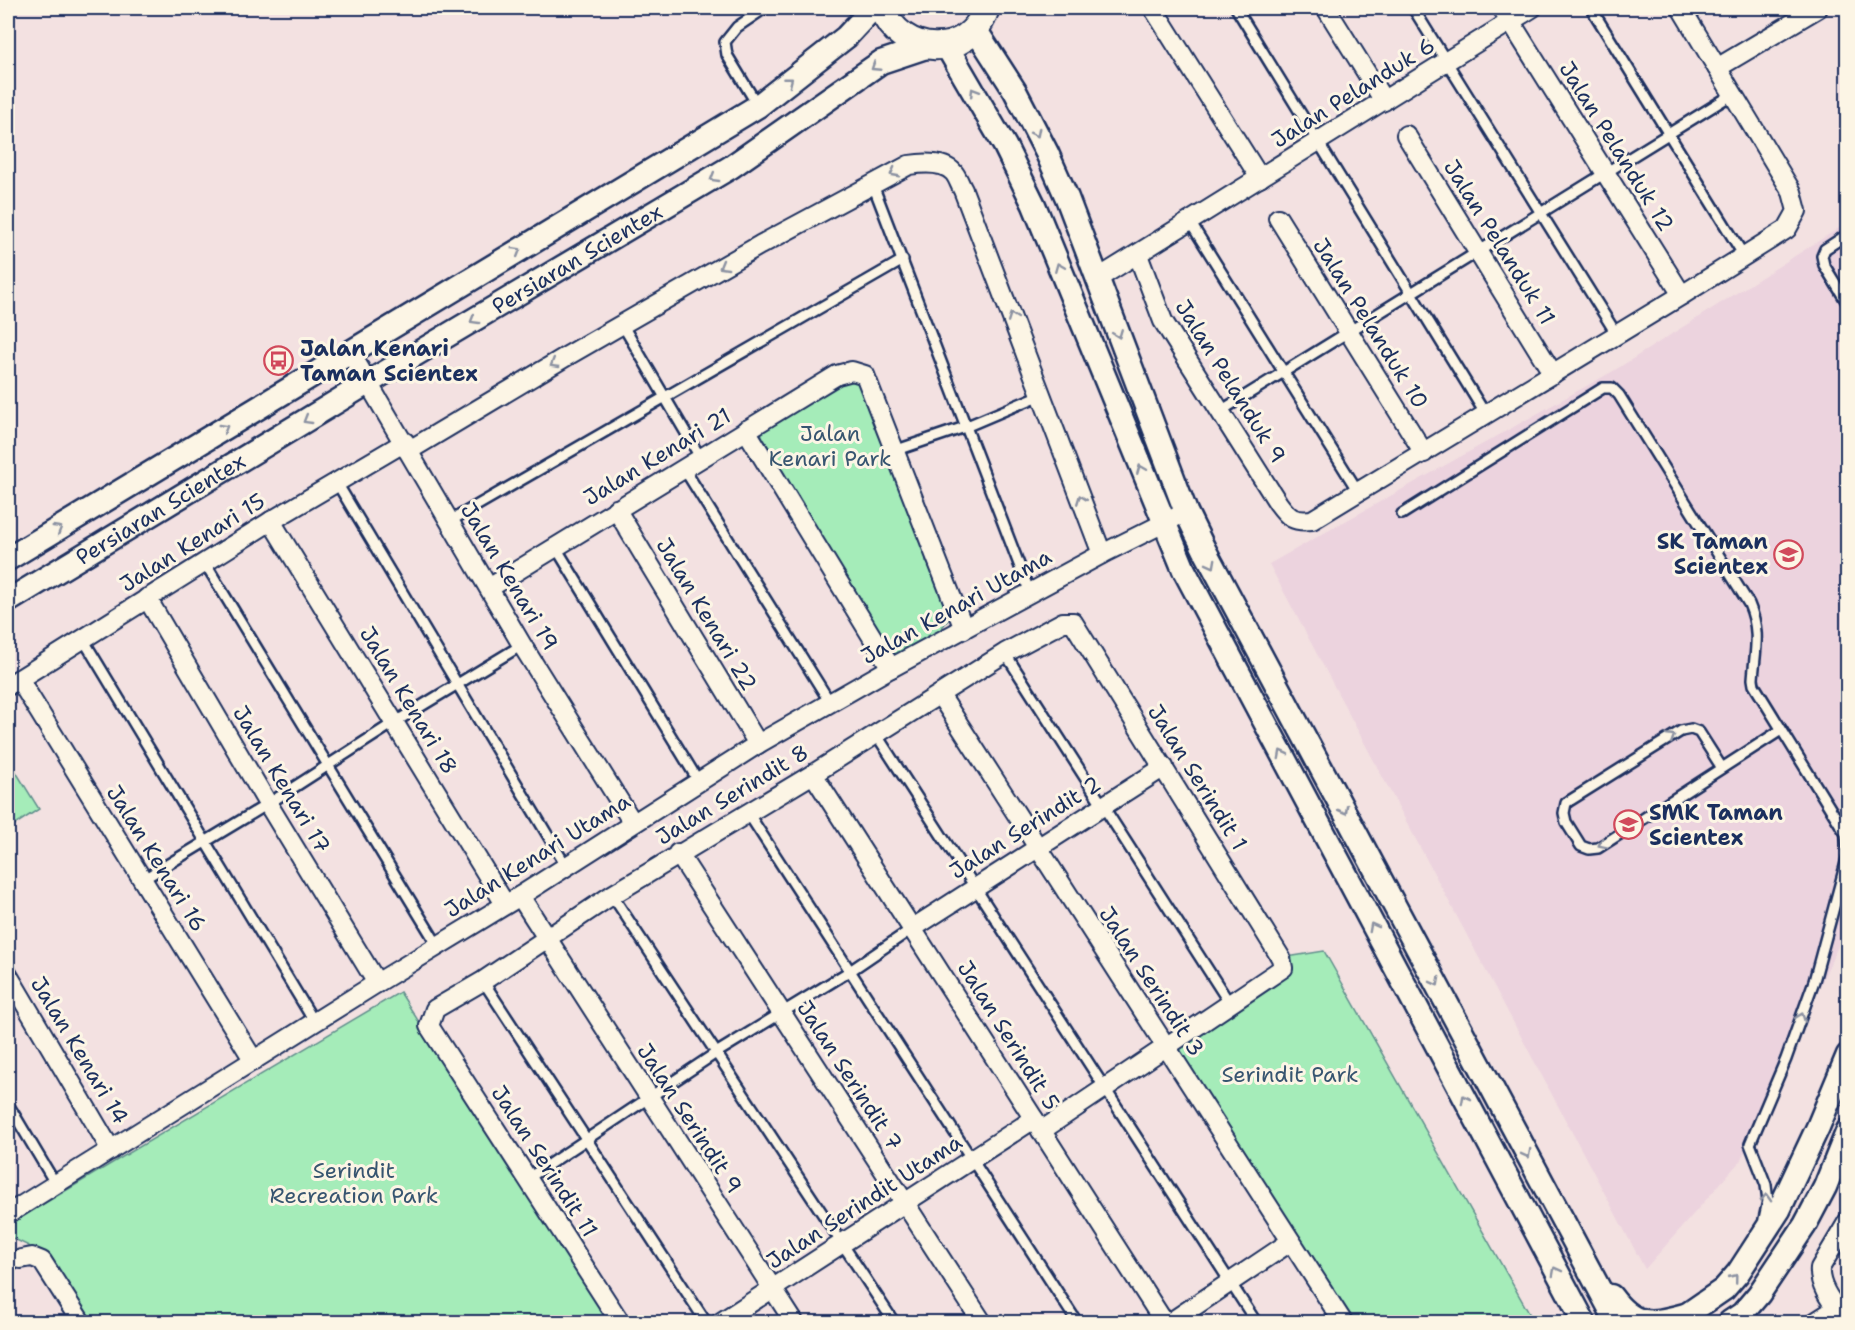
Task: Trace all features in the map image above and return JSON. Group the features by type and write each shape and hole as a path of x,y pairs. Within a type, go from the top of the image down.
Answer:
{"main road":[{"path":"882,8 886,19 898,34 913,43 937,46 962,39 980,18"}],"street":[{"name":"Persiaran Scientex","path":"8,559 758,106 846,37 873,8"},
{"name":"Jalan Pelanduk 6","path":"1153,8 1260,178"},
{"path":"1326,8 1384,101"},
{"name":"Jalan Pelanduk 6","path":"1098,279 1446,62 1506,14 1532,8"},
{"path":"1359,493 1787,229 1797,211 1792,192 1680,8"},
{"path":"1717,68 1818,8"},
{"name":"Jalan Pelanduk 12","path":"1506,14 1682,295"},
{"path":"980,18 1047,153 1098,279 1186,512 1204,549 1617,1323"},
{"name":"Persiaran Scientex","path":"8,601 369,382 732,167 881,62 937,46"},
{"path":"937,46 1005,146 1034,205 1184,570 1584,1323"},
{"name":"Jalan Pelanduk 11","path":"1406,135 1553,374"},
{"name":"Jalan Kenari 15","path":"13,682 337,483 406,447 760,245 909,165 922,163 938,165 955,173 1041,395"},
{"name":"Jalan Pelanduk 10","path":"1278,218 1424,453"},
{"name":"Jalan Pelanduk 9","path":"1138,255 1162,321 1288,517 1300,521 1312,520 1359,493"},
{"path":"1089,341 1085,297 1087,290 1098,279"},
{"name":"Jalan Kenari 19","path":"350,352 522,645 633,824"},
{"name":"Jalan Kenari 21","path":"489,588 683,467 837,375 852,371 865,375 894,451"},
{"path":"1041,395 1102,554"},
{"path":"746,430 891,668"},
{"path":"894,451 964,629"},
{"name":"Jalan Kenari 22","path":"616,509 758,744"},
{"name":"Jalan Kenari Utama","path":"8,1214 758,744 891,668 1102,554 1186,512"},
{"name":"Jalan Kenari 18","path":"272,521 395,722 512,900 547,939"},
{"name":"Jalan Kenari 17","path":"147,598 377,983"},
{"name":"Jalan Serindit 8","path":"429,1026 435,1010 678,853 813,774 1005,653 1063,622 1073,622"},
{"name":"Jalan Serindit 1","path":"1073,622 1281,958"},
{"name":"Jalan Kenari 16","path":"13,682 142,880 254,1061"},
{"name":"Jalan Serindit 3","path":"940,695 1343,1323"},
{"name":"Jalan Serindit 2","path":"913,928 1164,767"},
{"name":"Jalan Serindit 5","path":"813,774 1164,1323"},
{"name":"Jalan Serindit 7","path":"678,853 982,1323"},
{"name":"Jalan Serindit 9","path":"547,939 794,1323"},
{"name":"Jalan Serindit Utama","path":"721,1323 972,1160 1105,1089 1276,974 1283,968 1281,958"},
{"name":"Jalan Kenari 14","path":"8,975 111,1150"},
{"name":"Jalan Serindit 11","path":"429,1026 620,1323"},
{"path":"1586,1263 1617,1304 1626,1313 1640,1321 1657,1322 1682,1318 1724,1289 1751,1254 1784,1200 1848,1055"},
{"path":"1730,1323 1742,1314 1759,1294 1805,1225 1825,1187 1848,1130"},
{"path":"1815,1323 1841,1315 1819,1277 1820,1268 1848,1221"},
{"path":"1171,1323 1290,1242"},
{"path":"14,1264 32,1257 42,1261 81,1323"}],"lane":[{"path":"758,106 727,55 725,42 737,27 765,8"},
{"path":"1236,8 1486,415"},
{"path":"1413,8 1617,335"},
{"path":"1591,8 1744,256"},
{"path":"1219,412 1733,94"},
{"path":"873,185 1030,593"},
{"path":"1190,222 1359,493"},
{"path":"1848,234 1825,249 1822,256 1824,265 1848,304"},
{"path":"450,521 903,260"},
{"path":"622,324 700,457"},
{"path":"1402,514 1603,388 1612,388 1619,395 1749,604 1756,620 1758,635 1754,685 1846,834 1848,854 1846,871 1814,981 1786,1059 1750,1144 1766,1185 1768,1201 1751,1254"},
{"path":"894,451 965,427 1041,395"},
{"path":"683,467 831,704"},
{"path":"337,483 566,866"},
{"path":"555,546 699,782"},
{"path":"205,563 438,946"},
{"path":"83,639 315,1023"},
{"path":"142,880 522,645"},
{"path":"1005,653 1230,1004"},
{"path":"1722,768 1699,732 1691,729 1681,731 1566,803 1564,813 1566,822 1581,846 1589,849 1598,848 1722,768 1780,730"},
{"path":"876,734 1256,1323"},
{"path":"748,813 1077,1323"},
{"path":"612,895 894,1323"},
{"path":"527,1179 716,1053 850,971 913,928"},
{"path":"483,981 706,1323"},
{"path":"8,1104 55,1183"}],"shaded area":[{"name":"SMK Taman Scientex","path":"1847,223 1847,914 1839,944 1741,1160 1645,1269 1269,564 1615,370"}],"green space":[{"name":"Jalan Kenari Park","path":"852,371 873,407 926,552 926,562 938,575 946,595 948,620 930,642 893,656 763,438 758,423"},
{"path":"8,759 39,809 8,829"},
{"name":"Serindit Park","path":"1324,951 1534,1322 1343,1322 1165,1047 1281,958"},
{"name":"Serindit Recreation Park","path":"400,992 609,1322 77,1322 29,1246 8,1236 8,1225"}],"place":[{"name":"Jalan Kenari Taman Scientex","path":"279,361"},
{"name":"SK Taman Scientex","path":"1789,554"},
{"name":"SMK Taman Scientex","path":"1628,825"}]}
